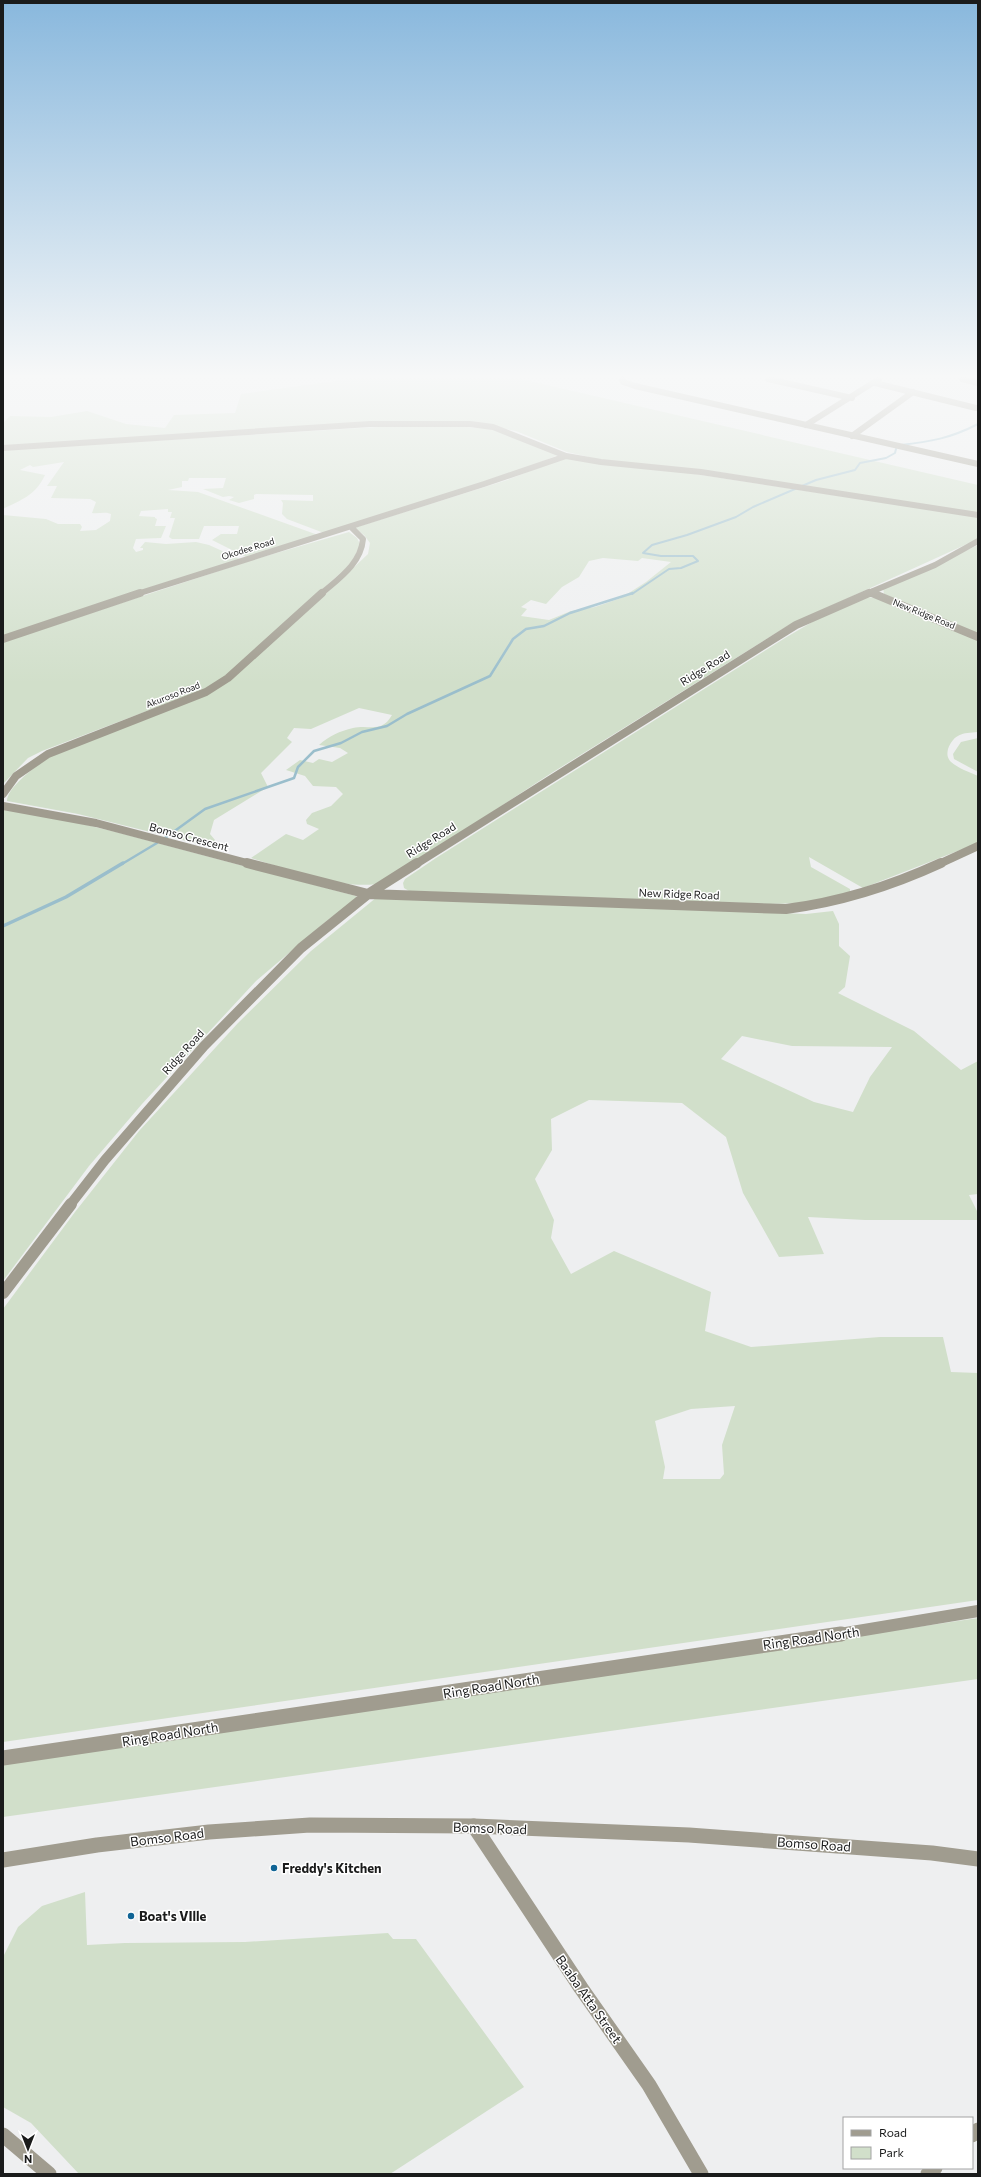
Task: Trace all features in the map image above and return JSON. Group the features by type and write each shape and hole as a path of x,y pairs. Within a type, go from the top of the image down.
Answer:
{"street":[{"name":"Okodee Road","path":"3,639 148,590 351,527 492,481"},
{"path":"757,481 978,515"},
{"name":"Akuroso Road","path":"3,794 14,779 35,761 48,754 196,697 228,678 347,571 359,556 363,547 363,539 351,527"},
{"name":"Ridge Road","path":"3,1293 104,1160 204,1046 300,948 368,894 785,632 820,612 925,568 978,541"},
{"name":"New Ridge Road","path":"870,592 978,637"},
{"name":"Bomso Crescent","path":"3,806 96,823 368,894"},
{"name":"New Ridge Road","path":"368,894 786,909 827,904 849,898 927,870 978,846"},
{"name":"Ring Road North","path":"3,1758 882,1628 978,1611"},
{"name":"Bomso Road","path":"3,1860 97,1845 209,1832 310,1825 474,1826 689,1835 932,1853 978,1859"},
{"name":"Baaba Atta Street","path":"474,1826 580,1988 649,2085 701,2174"},
{"path":"3,2135 49,2174"}],"green space":[{"path":"3,481 42,481 33,492 22,500 3,509"},
{"path":"51,481 188,481 182,481 182,487 168,490 198,492 318,535 248,558 212,540 221,534 237,534 239,526 204,526 199,539 172,539 169,537 175,518 170,518 172,512 168,512 168,509 141,511 139,516 155,517 157,519 155,526 166,526 161,538 136,539 133,548 136,552 143,550 143,548 140,548 145,542 166,544 196,542 209,545 240,559 3,637 3,515 46,519 58,524 80,524 82,527 80,531 96,530 110,521 111,514 92,513 96,502 90,499 51,498 57,486 47,486"},
{"path":"225,481 488,481 324,533 287,519 282,514 283,503 281,500 313,501 313,495 256,494 254,495 254,499 239,503 229,500 234,497 223,497 203,489 223,488"},
{"path":"505,481 738,481 978,517 978,539 789,625 550,774 385,882 371,885 337,882 300,873 251,858 286,834 303,840 319,829 307,824 306,820 312,813 331,806 343,794 336,787 313,786 305,776 286,770 300,760 313,763 319,759 332,762 348,753 340,748 319,745 335,734 348,729 375,727 384,724 392,715 359,708 311,729 294,728 287,738 292,742 261,773 268,787 214,820 210,834 215,840 211,847 78,814 7,801 13,788 19,781 35,767 57,753 206,695 317,602 368,554 370,543 364,535 355,528","holes":["603,558 638,561 642,558 671,562 646,582 621,598 595,607 571,611 549,620 521,616 527,609 521,607 531,600 546,604 562,587 579,577 589,561"]},
{"path":"772,481 959,481 978,485 978,514"},
{"path":"349,532 357,538 360,544 355,557 346,568 231,672 210,687 42,751 28,758 3,784 3,642 252,560"},
{"path":"978,545 978,634 884,594 883,588"},
{"path":"866,597 876,598 978,639 978,732 967,733 956,737 950,744 947,754 950,761 963,770 978,776 978,843 863,888 809,857 811,867 850,889 850,892 841,896 800,903 770,904 409,891 404,888 403,883 405,879 436,858 785,638 819,618"},
{"path":"978,738 978,772 954,759 953,754 961,742"},
{"path":"3,810 37,813 116,832 356,896 357,899 329,919 256,981 142,1104 89,1166 3,1281"},
{"path":"377,897 806,914 833,911 839,924 839,946 850,956 845,987 838,993 914,1031 961,1070 978,1061 978,1194 969,1195 978,1213 978,1220 865,1220 808,1217 824,1254 779,1257 743,1193 726,1137 682,1103 589,1100 551,1119 552,1150 535,1179 554,1220 551,1238 571,1274 614,1251 711,1292 705,1331 751,1347 880,1337 943,1337 951,1372 978,1373 978,1600 3,1742 3,1309 75,1212 139,1131 238,1023 311,951","holes":["742,1036 792,1046 892,1047 870,1077 853,1112 814,1102 721,1059","735,1406 722,1445 724,1474 720,1479 663,1479 665,1467 655,1421 691,1409"]},
{"path":"978,1618 978,1679 3,1817 3,1763"},
{"path":"85,1892 87,1945 125,1943 245,1942 388,1933 393,1939 416,1939 524,2087 390,2174 79,2174 31,2123 3,2107 3,1957 18,1927 42,1906"}],"waterway":[{"path":"632,594 669,569 681,568 698,561 693,556 661,556 643,553 652,545 687,535 736,517 753,507 815,481"},
{"path":"165,838 205,809 294,778 298,767 314,751 341,743 362,732 387,726 407,714 490,676 513,639 526,629 544,626 570,613 633,593"},
{"path":"122,864 157,843"},
{"path":"3,926 66,897 123,863"}],"place":[{"name":"Freddy's Kitchen","path":"274,1868"},
{"name":"Boat's VIlle","path":"131,1916"}]}
